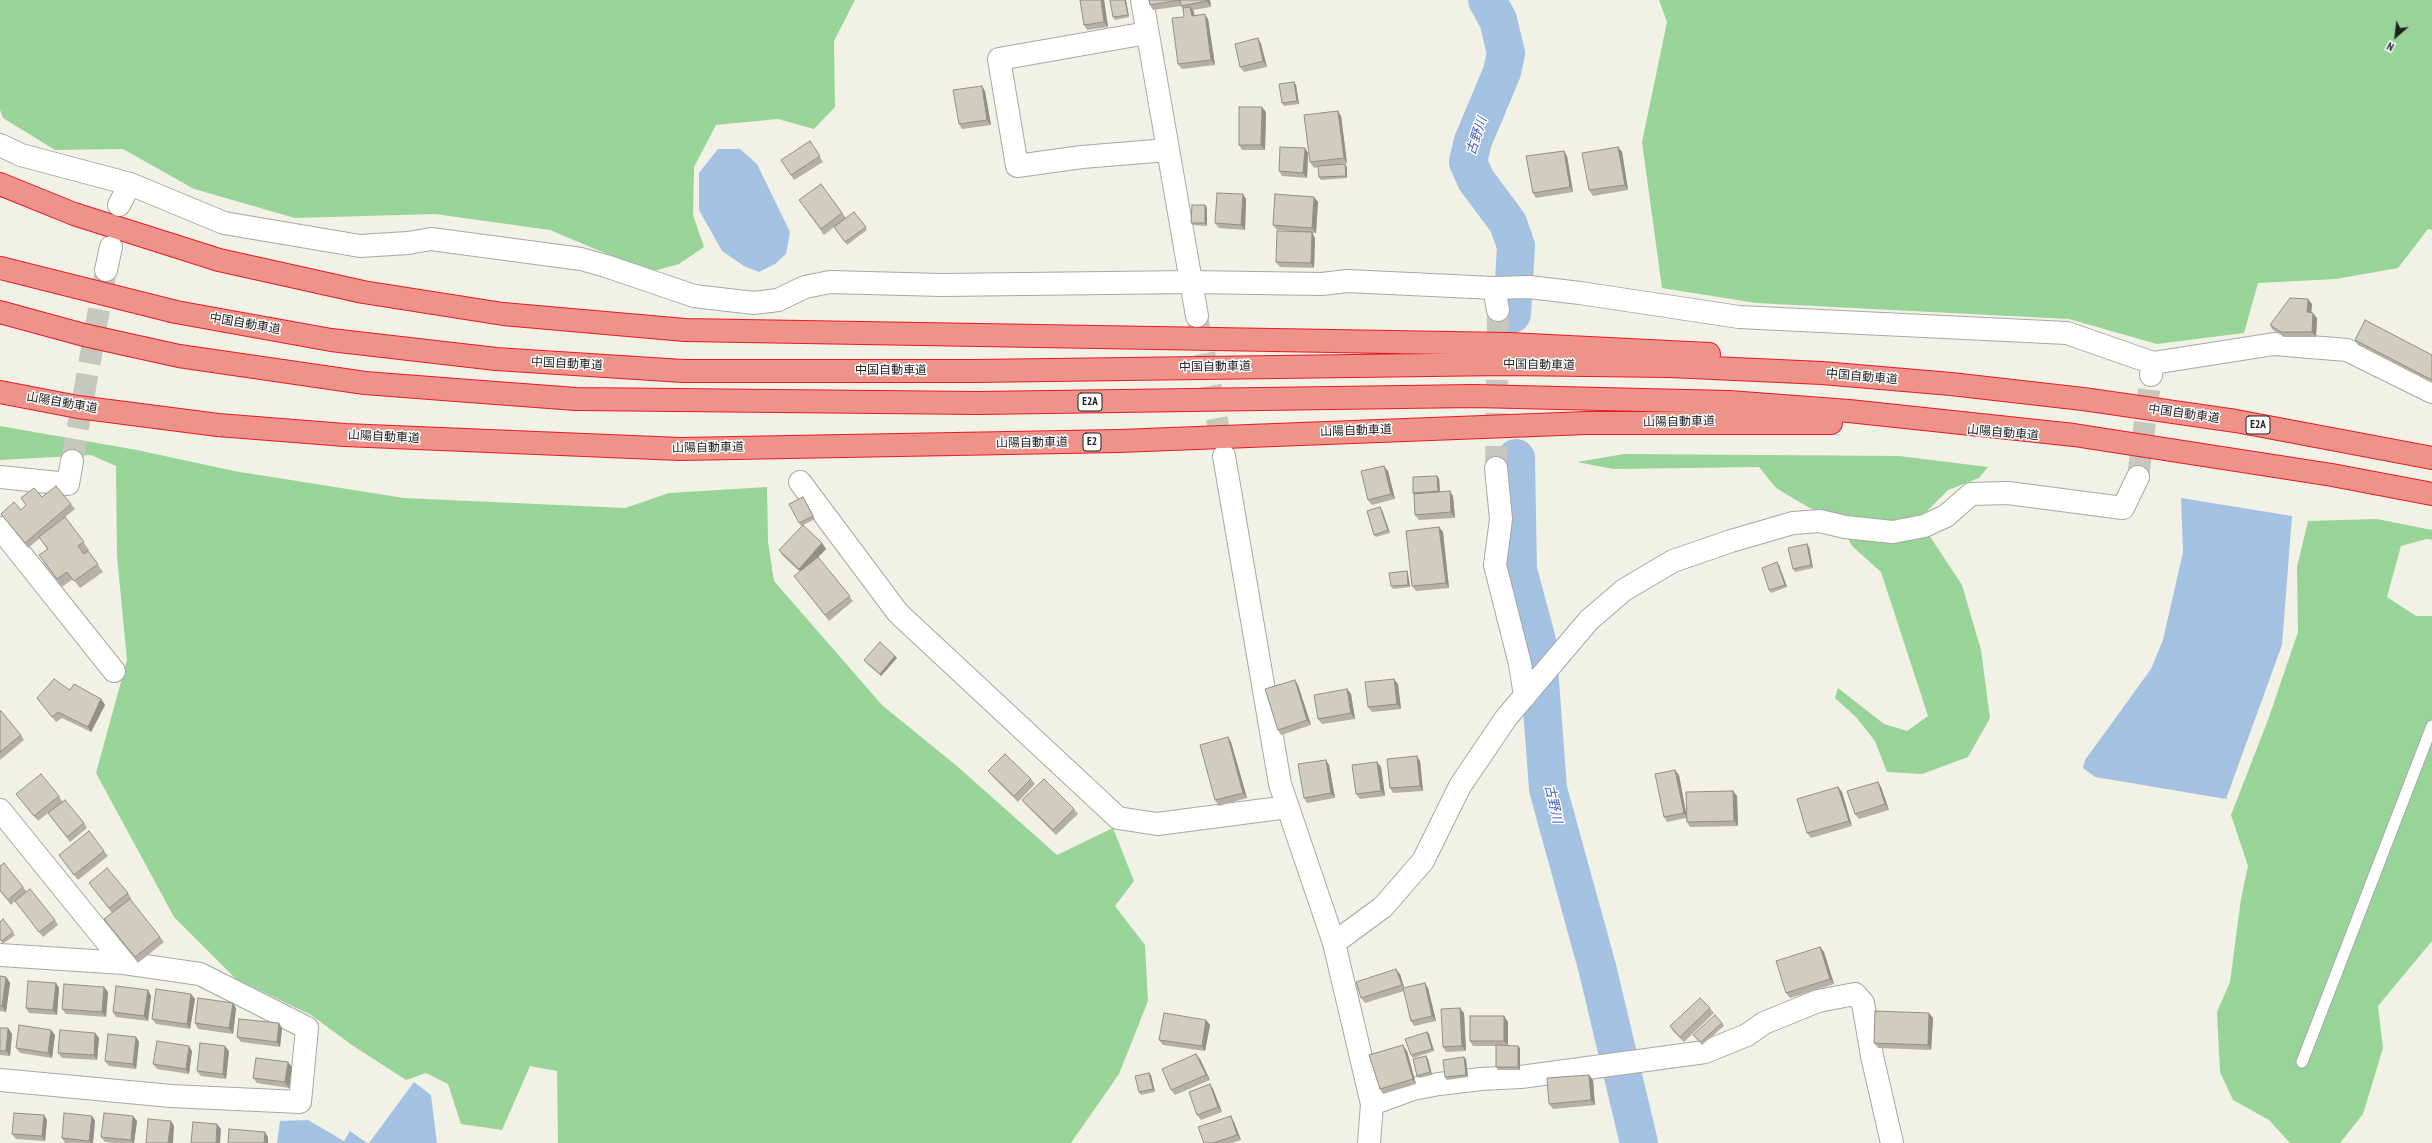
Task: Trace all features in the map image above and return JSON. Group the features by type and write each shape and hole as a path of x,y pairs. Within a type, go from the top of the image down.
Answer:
{"highway":[{"path":"0,184 74,214 219,260 363,292 503,314 685,330 1509,344 1674,351 1816,362 1944,377 2083,399"},
{"name":"中国自動車道","path":"0,268 176,312 331,340 496,359 683,371 974,371 1506,364 1670,366 1830,374 1951,384 2083,399 2236,421 2432,458"},
{"name":"E2A","path":"0,312 84,336 179,356 365,383 576,399 978,404 1474,396 1602,397 1729,402 1849,411 2066,434 2185,450 2332,474 2432,494"},
{"name":"山陽自動車道","path":"0,392 78,407 218,425 345,435 680,449 1119,441 1278,433 1699,422 1898,425 2083,439 2185,450"}],"street":[{"path":"1142,0 1197,316"},
{"path":"1147,33 999,59 1017,166 1082,157 1167,150"},
{"path":"0,145 21,155 130,184 224,224 360,246 408,243 431,239 581,259 694,296 754,303 778,300 805,287 830,282 942,285 1190,282 1322,284 1346,281 1494,288 1529,287 1739,317 2067,333 2152,369 2274,344 2347,350 2432,392"},
{"path":"120,204 130,184"},
{"path":"106,270 111,247"},
{"path":"1494,288 1498,310"},
{"path":"1224,456 1280,784 1334,943 1372,1104 1369,1143"},
{"path":"0,477 68,484 72,461"},
{"path":"1496,468 1501,519 1494,565 1520,664 1525,696"},
{"path":"1334,943 1383,907 1423,861 1460,786 1506,718 1589,620 1624,590 1673,561 1730,541 1794,523 1820,521 1845,527 1893,532 1924,526 1946,516 1970,494 2008,493 2123,508 2138,477"},
{"path":"800,482 898,613 1118,818 1157,824 1288,807"},
{"path":"0,528 114,671"},
{"path":"0,810 124,963"},
{"path":"0,955 124,963 200,974 307,1028 300,1102 171,1096 0,1080"},
{"path":"1372,1104 1413,1089 1439,1084 1481,1079 1520,1077 1705,1052 1747,1035 1764,1023 1818,1001 1855,994 1863,1003 1872,1056 1892,1143"}],"lane":[{"path":"2302,1062 2432,726"}],"green space":[{"path":"0,0 855,0 834,41 835,107 814,129 778,119 716,125 694,167 693,215 704,247 679,264 650,272 550,230 435,214 295,218 194,189 123,149 55,150 3,118 0,110"},
{"path":"1659,0 2432,0 2432,230 2428,229 2398,268 2336,279 2258,283 2244,333 2157,344 2069,319 1756,303 1662,288 1642,142 1667,22"},
{"path":"0,426 137,450 234,471 404,498 625,508 669,493 767,487 768,542 774,581 882,705 958,767 1057,855 1113,828 1134,881 1115,906 1145,945 1148,1001 1119,1074 1071,1143 558,1143 557,1071 530,1066 502,1130 461,1124 448,1084 426,1073 406,1080 352,1045 311,1015 236,979 174,917 96,773 127,660 117,556 116,466 91,455 0,460"},
{"path":"1624,454 1899,456 1988,467 1979,478 1948,490 1921,517 1929,535 1962,585 1981,650 1990,718 1968,757 1922,774 1887,772 1875,741 1856,717 1835,698 1838,688 1884,724 1907,731 1928,716 1881,572 1853,547 1835,518 1808,507 1776,488 1759,467 1613,469 1577,462"},
{"path":"2377,519 2432,530 2432,540 2427,539 2401,546 2387,597 2416,616 2432,616 2432,941 2378,1006 2383,1048 2363,1114 2340,1143 2290,1143 2269,1120 2233,1100 2220,1072 2217,1012 2230,982 2241,899 2248,866 2231,815 2268,720 2298,632 2297,567 2308,521"}],"water":[{"path":"718,149 740,149 757,164 790,232 786,254 775,264 759,272 744,266 722,251 699,210 699,173"},
{"path":"2181,498 2292,516 2282,645 2226,799 2095,777 2083,768 2085,760 2151,669 2163,640 2183,552"},
{"path":"414,1082 431,1095 437,1143 369,1143"},
{"path":"308,1120 344,1141 350,1131 367,1143 277,1143 280,1121"}],"building":[{"path":"1080,0 1101,0 1104,22 1084,25"},
{"path":"1110,0 1125,0 1128,15 1113,17"},
{"path":"1149,0 1180,0 1150,5"},
{"path":"1180,0 1207,0 1207,1 1181,6"},
{"path":"1190,7 1192,16 1205,14 1211,60 1178,64 1172,18 1184,17 1183,8"},
{"path":"1258,38 1263,61 1240,67 1235,44"},
{"path":"1294,82 1297,101 1282,103 1279,84"},
{"path":"982,86 987,120 959,124 953,90"},
{"path":"1239,107 1262,107 1261,145 1239,145"},
{"path":"1338,111 1344,158 1310,162 1304,115"},
{"path":"810,141 820,156 791,175 781,160"},
{"path":"1280,147 1305,148 1303,173 1279,171"},
{"path":"1618,147 1625,185 1589,190 1582,153"},
{"path":"1564,151 1570,187 1533,193 1526,156"},
{"path":"1345,164 1346,176 1319,177 1318,166"},
{"path":"821,184 842,213 821,229 799,200"},
{"path":"1217,193 1243,194 1241,225 1215,223"},
{"path":"1275,194 1314,197 1312,228 1273,225"},
{"path":"1192,205 1205,205 1205,223 1191,223"},
{"path":"854,212 866,227 845,242 834,227"},
{"path":"1277,231 1312,232 1311,263 1276,262"},
{"path":"2290,298 2308,299 2307,312 2313,313 2312,332 2281,332 2270,325"},
{"path":"2365,320 2432,355 2432,380 2355,340"},
{"path":"1384,466 1391,494 1368,500 1361,471"},
{"path":"1437,476 1438,491 1413,493 1413,477"},
{"path":"56,486 71,504 25,543 1,514 14,502 21,510 26,505 21,498 34,488 42,497"},
{"path":"1450,491 1451,512 1415,515 1414,494"},
{"path":"803,497 813,516 799,523 789,504"},
{"path":"1380,507 1388,530 1374,535 1367,511"},
{"path":"65,517 84,542 78,546 84,554 88,551 98,564 74,581 67,572 57,579 39,555 48,549 39,537"},
{"path":"803,525 822,543 799,569 779,550"},
{"path":"1439,527 1446,583 1412,586 1406,531"},
{"path":"1807,544 1811,565 1793,569 1788,548"},
{"path":"818,557 850,596 825,615 794,576"},
{"path":"1777,562 1785,585 1769,590 1762,568"},
{"path":"1407,571 1408,585 1391,586 1389,573"},
{"path":"880,642 895,656 880,674 864,660"},
{"path":"54,679 70,690 74,684 101,699 88,727 58,712 52,717 37,698"},
{"path":"1394,679 1397,704 1368,707 1365,682"},
{"path":"1295,680 1307,720 1278,730 1265,689"},
{"path":"1347,689 1351,713 1318,719 1314,695"},
{"path":"1,711 21,735 0,752 0,712"},
{"path":"1228,737 1243,793 1215,800 1200,745"},
{"path":"1005,754 1031,779 1014,796 988,771"},
{"path":"1417,756 1420,786 1390,788 1387,759"},
{"path":"1326,760 1331,793 1304,798 1298,764"},
{"path":"1377,762 1381,791 1356,794 1352,765"},
{"path":"1675,770 1684,813 1664,817 1655,774"},
{"path":"41,774 59,796 34,816 16,794"},
{"path":"1044,779 1074,809 1053,830 1022,800"},
{"path":"1878,782 1885,804 1855,814 1847,791"},
{"path":"1838,787 1849,821 1807,833 1797,799"},
{"path":"1733,791 1734,821 1687,822 1686,792"},
{"path":"65,800 84,823 67,837 48,813"},
{"path":"89,831 104,851 74,875 59,855"},
{"path":"4,863 23,887 8,900 0,890 0,866"},
{"path":"107,868 128,893 109,908 89,883"},
{"path":"30,889 55,920 39,932 15,901"},
{"path":"130,899 160,937 135,957 104,919"},
{"path":"3,919 13,932 2,941 0,939 0,922"},
{"path":"1820,947 1830,979 1786,993 1776,961"},
{"path":"1396,969 1402,985 1361,998 1356,982"},
{"path":"0,976 6,977 2,1006 0,1006"},
{"path":"28,981 56,983 53,1010 26,1008"},
{"path":"1425,983 1432,1016 1411,1021 1403,988"},
{"path":"64,984 104,987 102,1012 62,1009"},
{"path":"116,986 148,990 144,1016 113,1012"},
{"path":"156,989 191,994 187,1024 152,1019"},
{"path":"198,998 233,1003 229,1028 195,1023"},
{"path":"1700,998 1710,1008 1680,1037 1670,1026"},
{"path":"1460,1008 1462,1046 1443,1047 1441,1009"},
{"path":"1875,1011 1929,1013 1928,1045 1874,1043"},
{"path":"1164,1013 1206,1020 1202,1046 1159,1040"},
{"path":"1715,1015 1722,1023 1701,1042 1693,1035"},
{"path":"1470,1016 1504,1016 1504,1041 1470,1041"},
{"path":"239,1019 279,1023 277,1042 237,1037"},
{"path":"19,1025 51,1030 48,1053 16,1048"},
{"path":"0,1028 8,1028 6,1051 0,1051"},
{"path":"60,1030 95,1033 94,1055 58,1053"},
{"path":"1427,1032 1432,1049 1411,1055 1405,1039"},
{"path":"108,1034 136,1037 133,1064 105,1061"},
{"path":"157,1041 189,1046 186,1069 153,1064"},
{"path":"200,1043 225,1046 223,1074 197,1071"},
{"path":"1403,1045 1413,1079 1380,1089 1369,1055"},
{"path":"1496,1045 1518,1046 1518,1067 1496,1067"},
{"path":"1196,1054 1206,1075 1171,1090 1162,1069"},
{"path":"1426,1056 1430,1072 1417,1076 1413,1059"},
{"path":"1464,1057 1466,1075 1445,1077 1443,1060"},
{"path":"256,1058 288,1062 285,1082 253,1078"},
{"path":"1149,1073 1153,1089 1139,1092 1135,1076"},
{"path":"1589,1075 1591,1100 1549,1104 1547,1078"},
{"path":"1210,1084 1218,1107 1197,1115 1189,1092"},
{"path":"14,1113 44,1115 42,1136 12,1134"},
{"path":"64,1113 92,1116 89,1141 62,1138"},
{"path":"104,1113 133,1116 131,1140 101,1137"},
{"path":"1231,1116 1237,1135 1213,1143 1204,1143 1198,1127"},
{"path":"148,1119 171,1121 168,1143 146,1143"},
{"path":"193,1122 217,1124 216,1143 191,1143"},
{"path":"229,1129 265,1132 264,1143 228,1143"}],"waterway":[{"name":"古野川","path":"1487,0 1498,20 1506,53 1502,72 1473,141 1468,162 1476,180 1508,223 1516,246 1512,314"},
{"name":"古野川","path":"1516,458 1518,570 1537,641 1548,789 1597,967 1639,1143"}],"tunnel":[{"path":"72,461 106,270"},
{"path":"1496,468 1498,310"},
{"path":"1198,321 1224,456"},
{"path":"2138,477 2151,375"}]}
